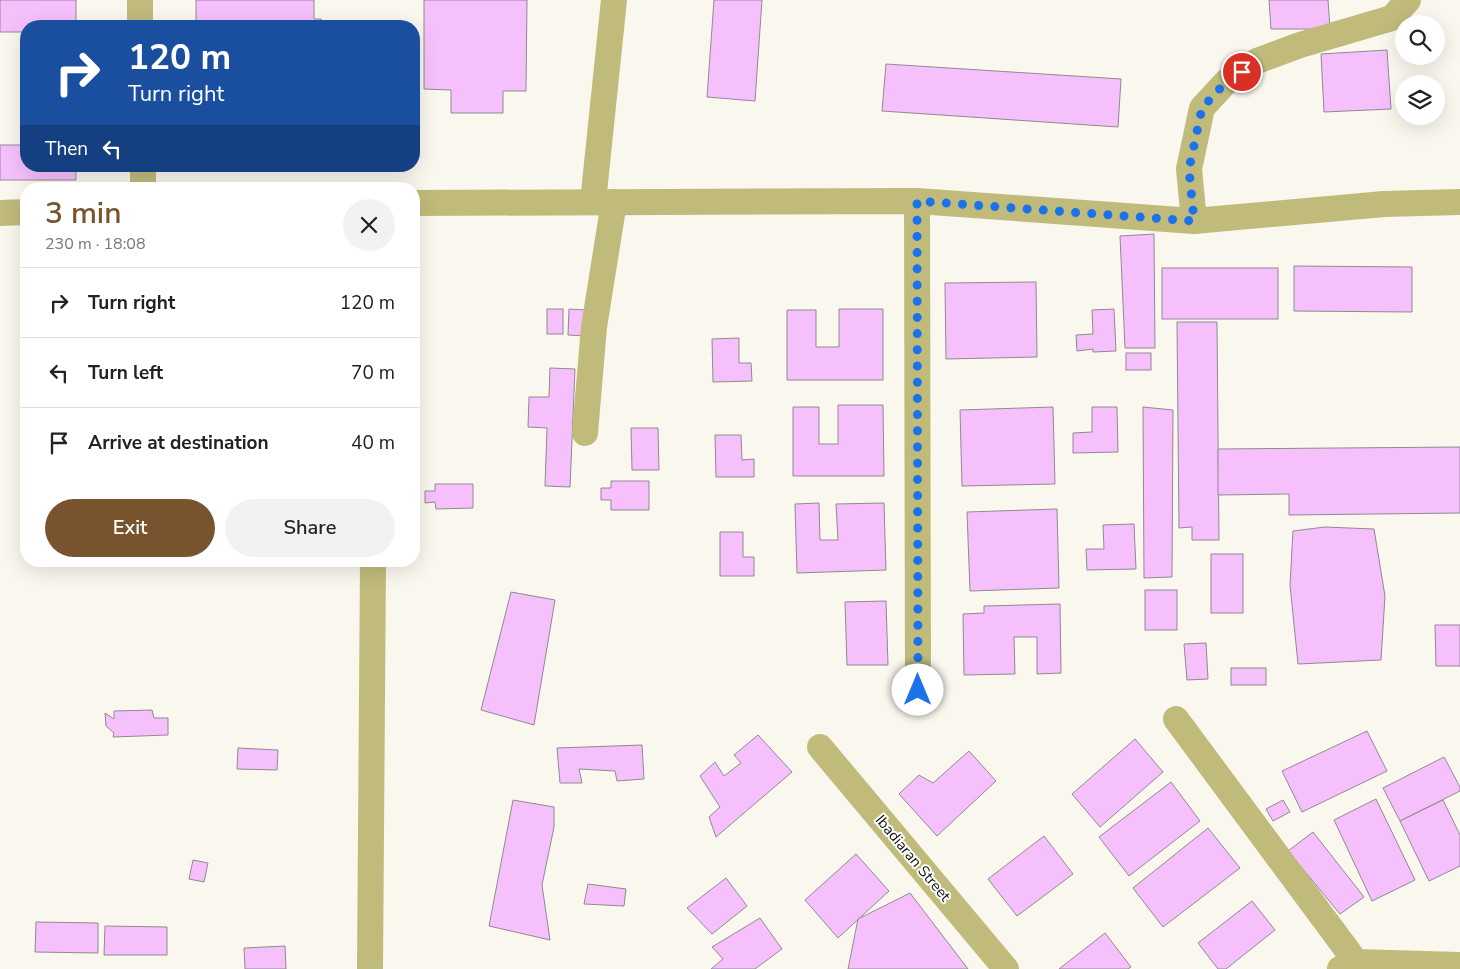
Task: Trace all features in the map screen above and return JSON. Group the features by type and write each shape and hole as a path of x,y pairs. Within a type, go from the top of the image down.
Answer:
{"street":[{"path":"140,0 140,20"},
{"path":"585,433 603,202 614,0"},
{"path":"1194,221 1189,169 1202,108 1226,82 1257,61 1300,45 1392,18 1408,0"},
{"path":"917,201 918,690"},
{"path":"420,202 917,201 1194,221 1384,204 1460,202"},
{"path":"0,213 20,212"},
{"path":"370,969 373,567"},
{"path":"1176,719 1348,965 1460,965"},
{"name":"Ibadiaran Street","path":"820,747 1006,969"}],"building":[{"path":"0,0 76,0 76,20 20,20 20,32 0,32"},
{"path":"196,0 314,0 314,19 321,19 321,20 196,20"},
{"path":"424,0 527,0 526,91 503,91 503,113 451,113 451,90 424,89"},
{"path":"714,0 762,0 755,101 707,97"},
{"path":"1269,0 1328,0 1330,29 1271,29"},
{"path":"1387,50 1391,109 1324,112 1321,54"},
{"path":"886,64 1121,79 1118,127 882,111"},
{"path":"0,145 20,145 20,172 76,172 76,180 0,180"},
{"path":"1154,234 1155,348 1125,348 1120,236"},
{"path":"1294,266 1412,267 1412,312 1294,311"},
{"path":"1162,268 1278,268 1278,319 1162,319"},
{"path":"1036,282 1037,357 946,359 945,283"},
{"path":"547,309 563,309 563,334 547,334"},
{"path":"569,309 586,310 585,336 568,335"},
{"path":"839,309 883,309 883,380 787,380 787,310 816,310 816,347 839,347"},
{"path":"1114,309 1116,351 1093,352 1093,349 1077,351 1076,335 1093,334 1092,310"},
{"path":"1177,322 1217,322 1219,540 1192,540 1192,527 1179,528"},
{"path":"739,338 739,363 751,363 752,381 713,382 712,339"},
{"path":"1126,353 1151,353 1151,370 1126,370"},
{"path":"550,368 575,369 570,487 545,486 547,428 528,427 529,397 549,397"},
{"path":"838,405 883,405 884,476 793,476 793,407 819,407 819,444 838,444"},
{"path":"1053,407 1055,484 962,486 960,410"},
{"path":"1092,407 1117,407 1118,452 1073,453 1073,433 1092,432"},
{"path":"1143,407 1173,410 1172,577 1144,578"},
{"path":"631,428 658,428 659,470 632,470"},
{"path":"715,435 741,435 742,460 754,459 754,477 716,477"},
{"path":"1460,447 1460,513 1289,515 1289,494 1218,495 1218,449"},
{"path":"611,481 649,481 649,510 611,510 611,500 601,500 601,488 611,488"},
{"path":"435,484 473,484 473,508 436,509 435,502 425,503 425,491 435,491"},
{"path":"819,503 820,540 838,540 836,504 884,503 886,570 797,573 795,504"},
{"path":"1057,509 1059,588 970,591 967,512"},
{"path":"1134,524 1136,569 1087,570 1086,549 1104,549 1103,525"},
{"path":"1325,527 1374,529 1385,596 1381,660 1298,664 1290,585 1293,531"},
{"path":"720,532 743,532 743,557 754,557 754,576 720,576"},
{"path":"1211,554 1243,554 1243,613 1211,613"},
{"path":"1145,590 1177,590 1177,630 1145,630"},
{"path":"511,592 555,600 534,725 481,710"},
{"path":"886,601 888,665 847,665 845,602"},
{"path":"1060,604 1061,673 1037,674 1037,637 1014,637 1015,674 964,675 963,614 984,613 984,606"},
{"path":"1435,625 1460,625 1460,666 1436,666"},
{"path":"1206,643 1208,679 1187,680 1184,644"},
{"path":"1231,668 1266,668 1266,685 1231,685"},
{"path":"152,710 154,718 168,718 168,735 113,737 114,733 106,726 105,713 114,719 114,711"},
{"path":"1367,731 1387,771 1302,812 1282,771"},
{"path":"758,735 792,772 716,837 709,817 720,807 700,776 715,762 724,776 741,763 734,755"},
{"path":"1135,739 1163,772 1100,827 1072,794"},
{"path":"642,745 644,779 617,781 615,771 579,769 582,783 560,783 557,748"},
{"path":"238,748 278,750 277,770 237,769"},
{"path":"969,751 996,781 937,836 899,794 919,775 933,783"},
{"path":"1444,757 1460,787 1460,791 1400,821 1383,788"},
{"path":"1171,782 1200,821 1129,876 1099,837"},
{"path":"1376,799 1415,880 1372,901 1334,820"},
{"path":"513,800 554,807 554,827 542,885 550,940 489,926"},
{"path":"1283,800 1290,812 1273,821 1266,809"},
{"path":"1443,800 1460,835 1460,866 1429,881 1400,821"},
{"path":"1208,828 1240,868 1163,927 1133,888"},
{"path":"1313,832 1364,897 1340,914 1288,851"},
{"path":"1044,836 1073,874 1017,916 988,879"},
{"path":"856,854 889,891 838,938 805,900"},
{"path":"193,860 208,863 204,882 189,879"},
{"path":"726,878 747,906 712,934 687,908"},
{"path":"588,884 626,889 624,906 584,904"},
{"path":"910,893 968,969 848,969 858,919"},
{"path":"1252,901 1275,930 1226,969 1218,969 1198,943"},
{"path":"760,918 782,949 755,969 711,969 723,959 712,947"},
{"path":"36,922 98,923 98,953 35,952"},
{"path":"105,926 167,927 167,955 104,955"},
{"path":"1105,933 1131,967 1128,969 1059,969"},
{"path":"285,946 286,969 245,969 244,948"}],"route":[{"path":"918,690 917,201 1194,221 1189,169 1202,108 1226,82 1242,72"}]}
